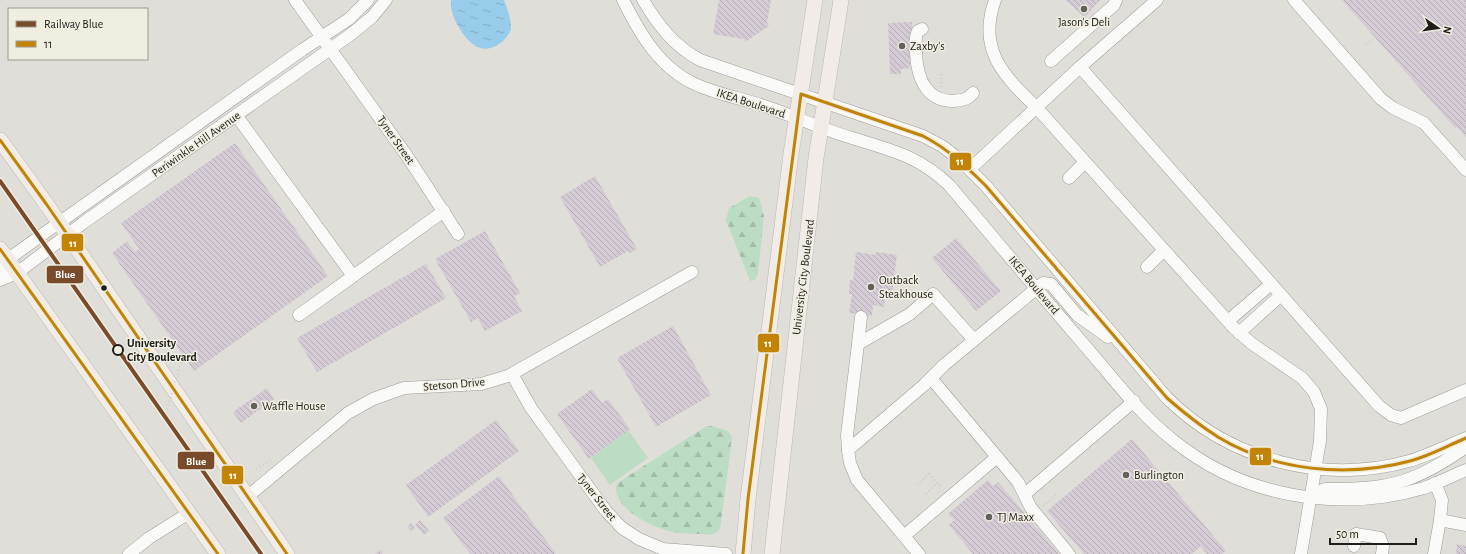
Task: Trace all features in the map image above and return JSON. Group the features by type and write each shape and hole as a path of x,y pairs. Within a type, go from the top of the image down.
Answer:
{"main road":[{"path":"743,554 748,499 797,119 815,0"},
{"name":"University City Boulevard","path":"772,554 821,127 841,0"},
{"path":"0,140 287,554"},
{"path":"2,260 17,273 218,554"}],"street":[{"name":"Tyner Street","path":"295,0 407,156 458,234"},
{"name":"Periwinkle Hill Avenue","path":"0,280 17,273 63,229 321,37 349,19 368,0"},
{"name":"Periwinkle Hill Avenue","path":"2,260 63,229 236,116 366,23 386,0"},
{"name":"IKEA Boulevard","path":"623,0 647,43 660,58 681,77 698,86 761,105 797,119 899,152 920,162 937,173 949,185 1134,401 1172,440 1200,459 1230,474 1269,490 1311,498 1361,499 1396,494 1435,483 1466,470"},
{"name":"IKEA Boulevard","path":"643,0 666,33 691,55 724,69 923,136 942,146 970,169 1119,344 1175,406 1213,435 1263,458 1291,465 1354,470 1396,464 1423,456 1466,438"},
{"path":"995,0 989,28 994,57 1005,76 1037,108 1228,321 1260,350 1302,378 1314,392 1322,417 1322,431 1301,554"},
{"path":"1051,61 1114,5 1116,0"},
{"path":"970,169 1080,67 1157,0"},
{"path":"1294,0 1386,103 1424,123 1466,170"},
{"path":"922,29 918,31 916,36 917,67 926,88 938,98 948,101 966,99 973,93"},
{"path":"1080,67 1374,402 1396,418 1406,417 1466,390"},
{"path":"236,116 353,276"},
{"path":"1069,178 1086,162"},
{"path":"299,315 444,212"},
{"path":"1147,267 1164,250"},
{"name":"Stetson Drive","path":"247,497 348,413 373,399 404,388 481,384 512,374 692,272"},
{"path":"848,450 974,340 1045,282 1051,284 1077,315 1119,344"},
{"path":"1228,321 1271,284"},
{"path":"858,344 906,317 933,294 974,340"},
{"path":"1240,333 1281,295"},
{"path":"861,316 847,436 850,463 857,480 919,554"},
{"name":"Tyner Street","path":"512,374 521,393 548,432 606,511 622,528 639,539 663,549 726,554"},
{"path":"931,378 1018,482 1031,508 1069,554"},
{"path":"1025,494 1134,401"},
{"path":"1311,498 1317,492 1326,489 1381,487 1408,480 1428,472 1466,447"},
{"path":"904,536 997,457"},
{"path":"1434,554 1442,500 1435,483"},
{"path":"129,554 149,538 189,513"},
{"path":"1440,520 1466,525"},
{"path":"1354,546 1356,534 1380,538 1383,546 1382,554"}],"path":[{"path":"1366,45 1377,35"},
{"path":"941,72 941,89"},
{"path":"164,421 183,354"},
{"path":"256,469 271,460"},
{"path":"917,485 929,474 949,497"},
{"path":"926,494 937,484"},
{"path":"1041,508 1056,495"}],"green space":[{"path":"750,196 759,198 764,216 758,273 755,280 750,281 726,220 729,208"},
{"path":"712,426 728,431 732,437 721,523 720,529 717,532 706,535 672,532 652,525 633,514 625,507 619,500 616,492 617,483 705,427"},
{"path":"628,430 648,458 610,485 591,458"}],"water":[{"path":"451,0 504,0 509,13 511,27 507,37 502,42 489,48 483,49 473,44 464,35 456,22 452,11"}],"building":[{"path":"719,0 771,0 767,23 769,26 745,42 744,39 713,34"},
{"name":"Jason's Deli","path":"1065,0 1100,0 1085,17"},
{"path":"1342,0 1466,0 1466,137 1457,127 1455,128"},
{"path":"912,22 913,62 910,62 910,68 901,69 901,74 890,74 888,23"},
{"path":"235,143 328,276 194,371 112,253 127,241 135,252 139,249 121,223"},
{"path":"595,176 637,249 630,253 628,251 600,267 560,197"},
{"path":"485,231 520,293 514,296 522,311 485,331 478,318 471,322 435,259"},
{"path":"956,238 1001,291 976,311 932,258"},
{"name":"Outback Steakhouse","path":"856,252 876,255 876,252 897,255 892,294 886,293 884,307 873,305 872,316 849,313 852,294 849,294 850,280 853,281"},
{"path":"426,264 446,298 317,372 297,338"},
{"path":"673,326 711,395 656,427 617,358"},
{"name":"Waffle House","path":"267,388 274,399 241,423 233,412"},
{"path":"592,389 602,403 608,399 630,429 589,459 557,414"},
{"path":"496,420 519,451 428,517 406,485"},
{"name":"Burlington","path":"1132,439 1226,551 1222,554 1207,554 1201,546 1192,554 1084,554 1047,511"},
{"path":"499,476 556,554 470,554 443,518"},
{"name":"TJ Maxx","path":"988,480 993,486 998,482 1059,554 973,554 949,525 954,520 948,514"},
{"path":"420,520 429,531 424,535 415,525"},
{"path":"411,523 415,528 411,531 407,526"},
{"path":"1457,544 1466,546 1466,554 1456,554"},
{"path":"380,550 383,554 375,554"}],"rail line":[{"name":"Blue","path":"0,181 261,554"}],"transit line":[{"name":"11","path":"743,554 748,499 801,94 923,136 941,146 956,158 986,186 1167,398 1204,428 1218,437 1240,448 1287,464 1336,470 1386,466 1410,461 1431,454 1466,438"},
{"name":"11","path":"0,140 47,205 287,554"},
{"name":"11","path":"0,249 218,554"}],"place":[{"name":"Jason's Deli","path":"1084,9"},
{"name":"Zaxby's","path":"902,46"},
{"name":"Outback Steakhouse","path":"871,287"},
{"name":"University City Boulevard","path":"118,350"},
{"name":"Waffle House","path":"254,406"},
{"name":"Burlington","path":"1126,475"},
{"name":"TJ Maxx","path":"989,517"}]}
